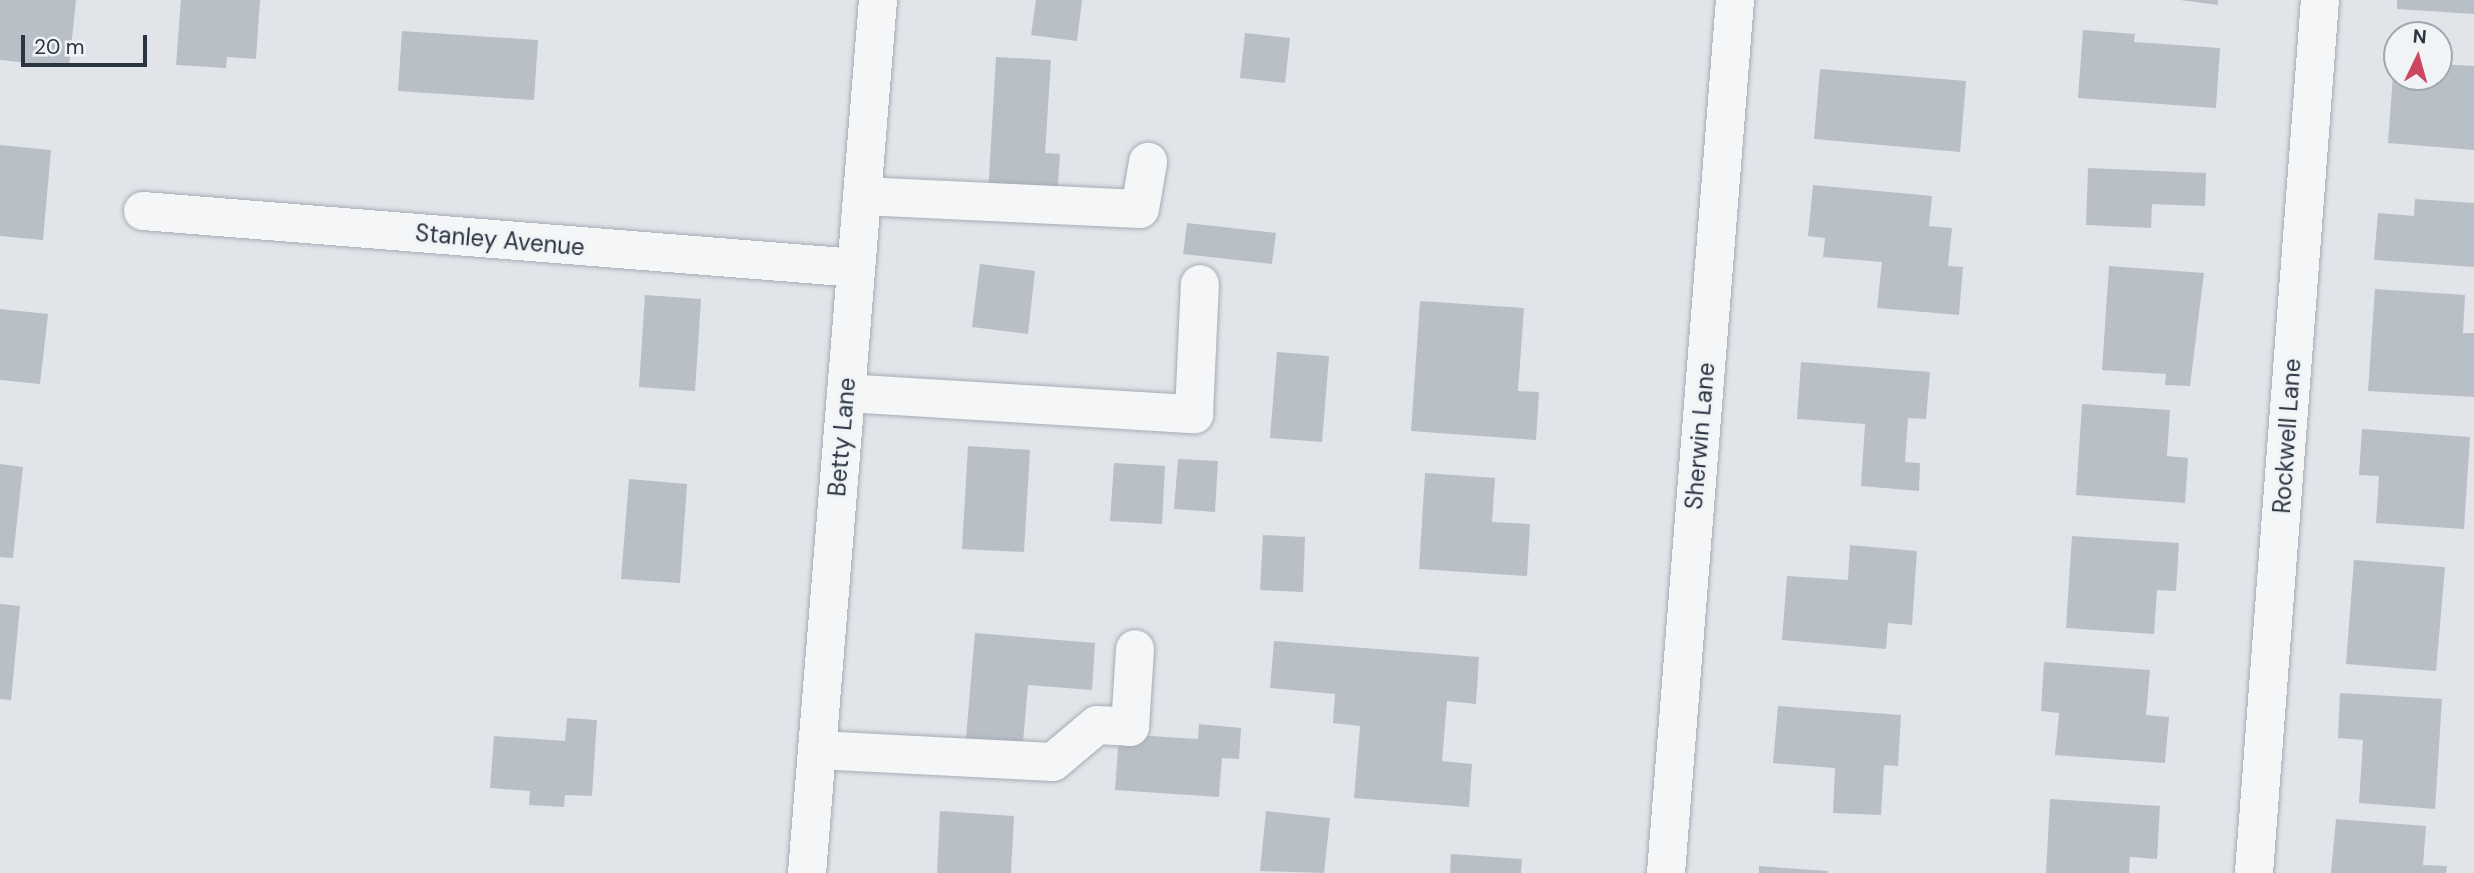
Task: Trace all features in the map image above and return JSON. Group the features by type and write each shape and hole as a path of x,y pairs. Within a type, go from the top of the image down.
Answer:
{"street":[{"name":"Betty Lane","path":"807,873 878,0"},
{"name":"Sherwin Lane","path":"1666,873 1735,0"},
{"name":"Rockwell Lane","path":"2254,873 2320,0"},
{"path":"862,196 1140,209 1148,162"},
{"name":"Stanley Avenue","path":"144,211 856,268"},
{"path":"846,393 1195,414 1200,284"},
{"path":"817,750 1053,762 1097,725 1130,727 1135,649"}],"building":[{"path":"0,0 76,0 69,67 0,60"},
{"path":"181,0 260,0 256,59 227,57 226,68 176,65"},
{"path":"1036,0 1082,0 1077,41 1031,35"},
{"path":"2180,0 2218,0 2218,5"},
{"path":"2397,0 2474,0 2474,14 2397,9"},
{"path":"2083,30 2135,34 2134,42 2220,48 2216,108 2078,98"},
{"path":"402,31 538,40 534,100 398,91"},
{"path":"1245,33 1290,38 1285,83 1240,78"},
{"path":"996,57 1051,60 1045,153 1060,154 1057,198 988,194"},
{"path":"2453,65 2474,66 2474,150 2388,143 2392,91 2453,91"},
{"path":"1820,69 1966,81 1960,152 1814,139"},
{"path":"0,145 51,150 43,240 0,236"},
{"path":"2088,168 2206,173 2205,206 2152,204 2151,228 2086,225"},
{"path":"1813,185 1932,196 1929,226 1952,228 1948,266 1963,267 1959,315 1877,308 1882,262 1823,257 1825,238 1808,236"},
{"path":"2415,199 2474,203 2474,267 2374,260 2378,213 2414,216"},
{"path":"1187,223 1276,233 1272,264 1183,254"},
{"path":"980,264 1035,271 1028,334 972,327"},
{"path":"2109,266 2204,273 2190,386 2165,385 2166,374 2102,370"},
{"path":"2375,289 2465,295 2463,333 2474,333 2474,397 2368,391"},
{"path":"645,295 701,299 695,391 639,387"},
{"path":"1420,301 1524,308 1518,391 1539,392 1536,440 1411,431"},
{"path":"0,309 48,314 40,384 0,380"},
{"path":"1277,352 1329,356 1322,442 1270,438"},
{"path":"1801,362 1930,372 1926,419 1908,418 1905,462 1920,463 1919,491 1861,486 1865,424 1797,419"},
{"path":"2082,404 2170,410 2167,456 2188,458 2185,503 2076,495"},
{"path":"2362,429 2470,437 2464,529 2376,523 2379,476 2359,475"},
{"path":"968,446 1030,450 1024,552 962,549"},
{"path":"1178,459 1218,461 1215,512 1174,509"},
{"path":"1114,463 1165,466 1162,524 1110,521"},
{"path":"0,464 23,467 13,558 0,557"},
{"path":"1425,473 1495,478 1492,522 1530,524 1527,576 1419,569"},
{"path":"629,479 687,484 680,583 621,579"},
{"path":"1263,535 1305,537 1303,592 1260,590"},
{"path":"2072,536 2179,543 2176,591 2157,590 2154,634 2066,628"},
{"path":"1850,545 1917,551 1912,625 1888,623 1886,649 1782,640 1787,576 1848,580"},
{"path":"2354,560 2445,567 2436,671 2346,664"},
{"path":"0,604 20,606 11,700 0,699"},
{"path":"975,633 1095,643 1092,690 1028,685 1022,753 965,749"},
{"path":"1274,641 1479,657 1476,704 1447,701 1442,761 1472,764 1469,807 1354,798 1360,726 1333,723 1335,694 1270,688"},
{"path":"2044,662 2150,670 2146,715 2169,717 2165,763 2055,755 2059,713 2041,711"},
{"path":"2340,693 2442,699 2435,809 2359,803 2363,740 2338,738"},
{"path":"1778,706 1901,715 1898,766 1884,765 1881,815 1833,813 1835,768 1773,763"},
{"path":"567,718 597,720 592,796 565,795 564,807 529,805 530,791 490,788 494,736 565,741"},
{"path":"1199,724 1241,728 1239,759 1222,758 1219,797 1115,790 1119,734 1198,739"},
{"path":"2050,799 2160,806 2157,859 2130,857 2129,873 2046,873"},
{"path":"940,811 1014,816 1011,873 937,873"},
{"path":"1266,811 1330,818 1324,873 1260,871"},
{"path":"2336,819 2426,826 2423,865 2447,866 2446,873 2331,873"},
{"path":"1451,854 1522,859 1521,873 1450,873"},
{"path":"1759,866 1828,871 1828,873 1759,873"}]}
